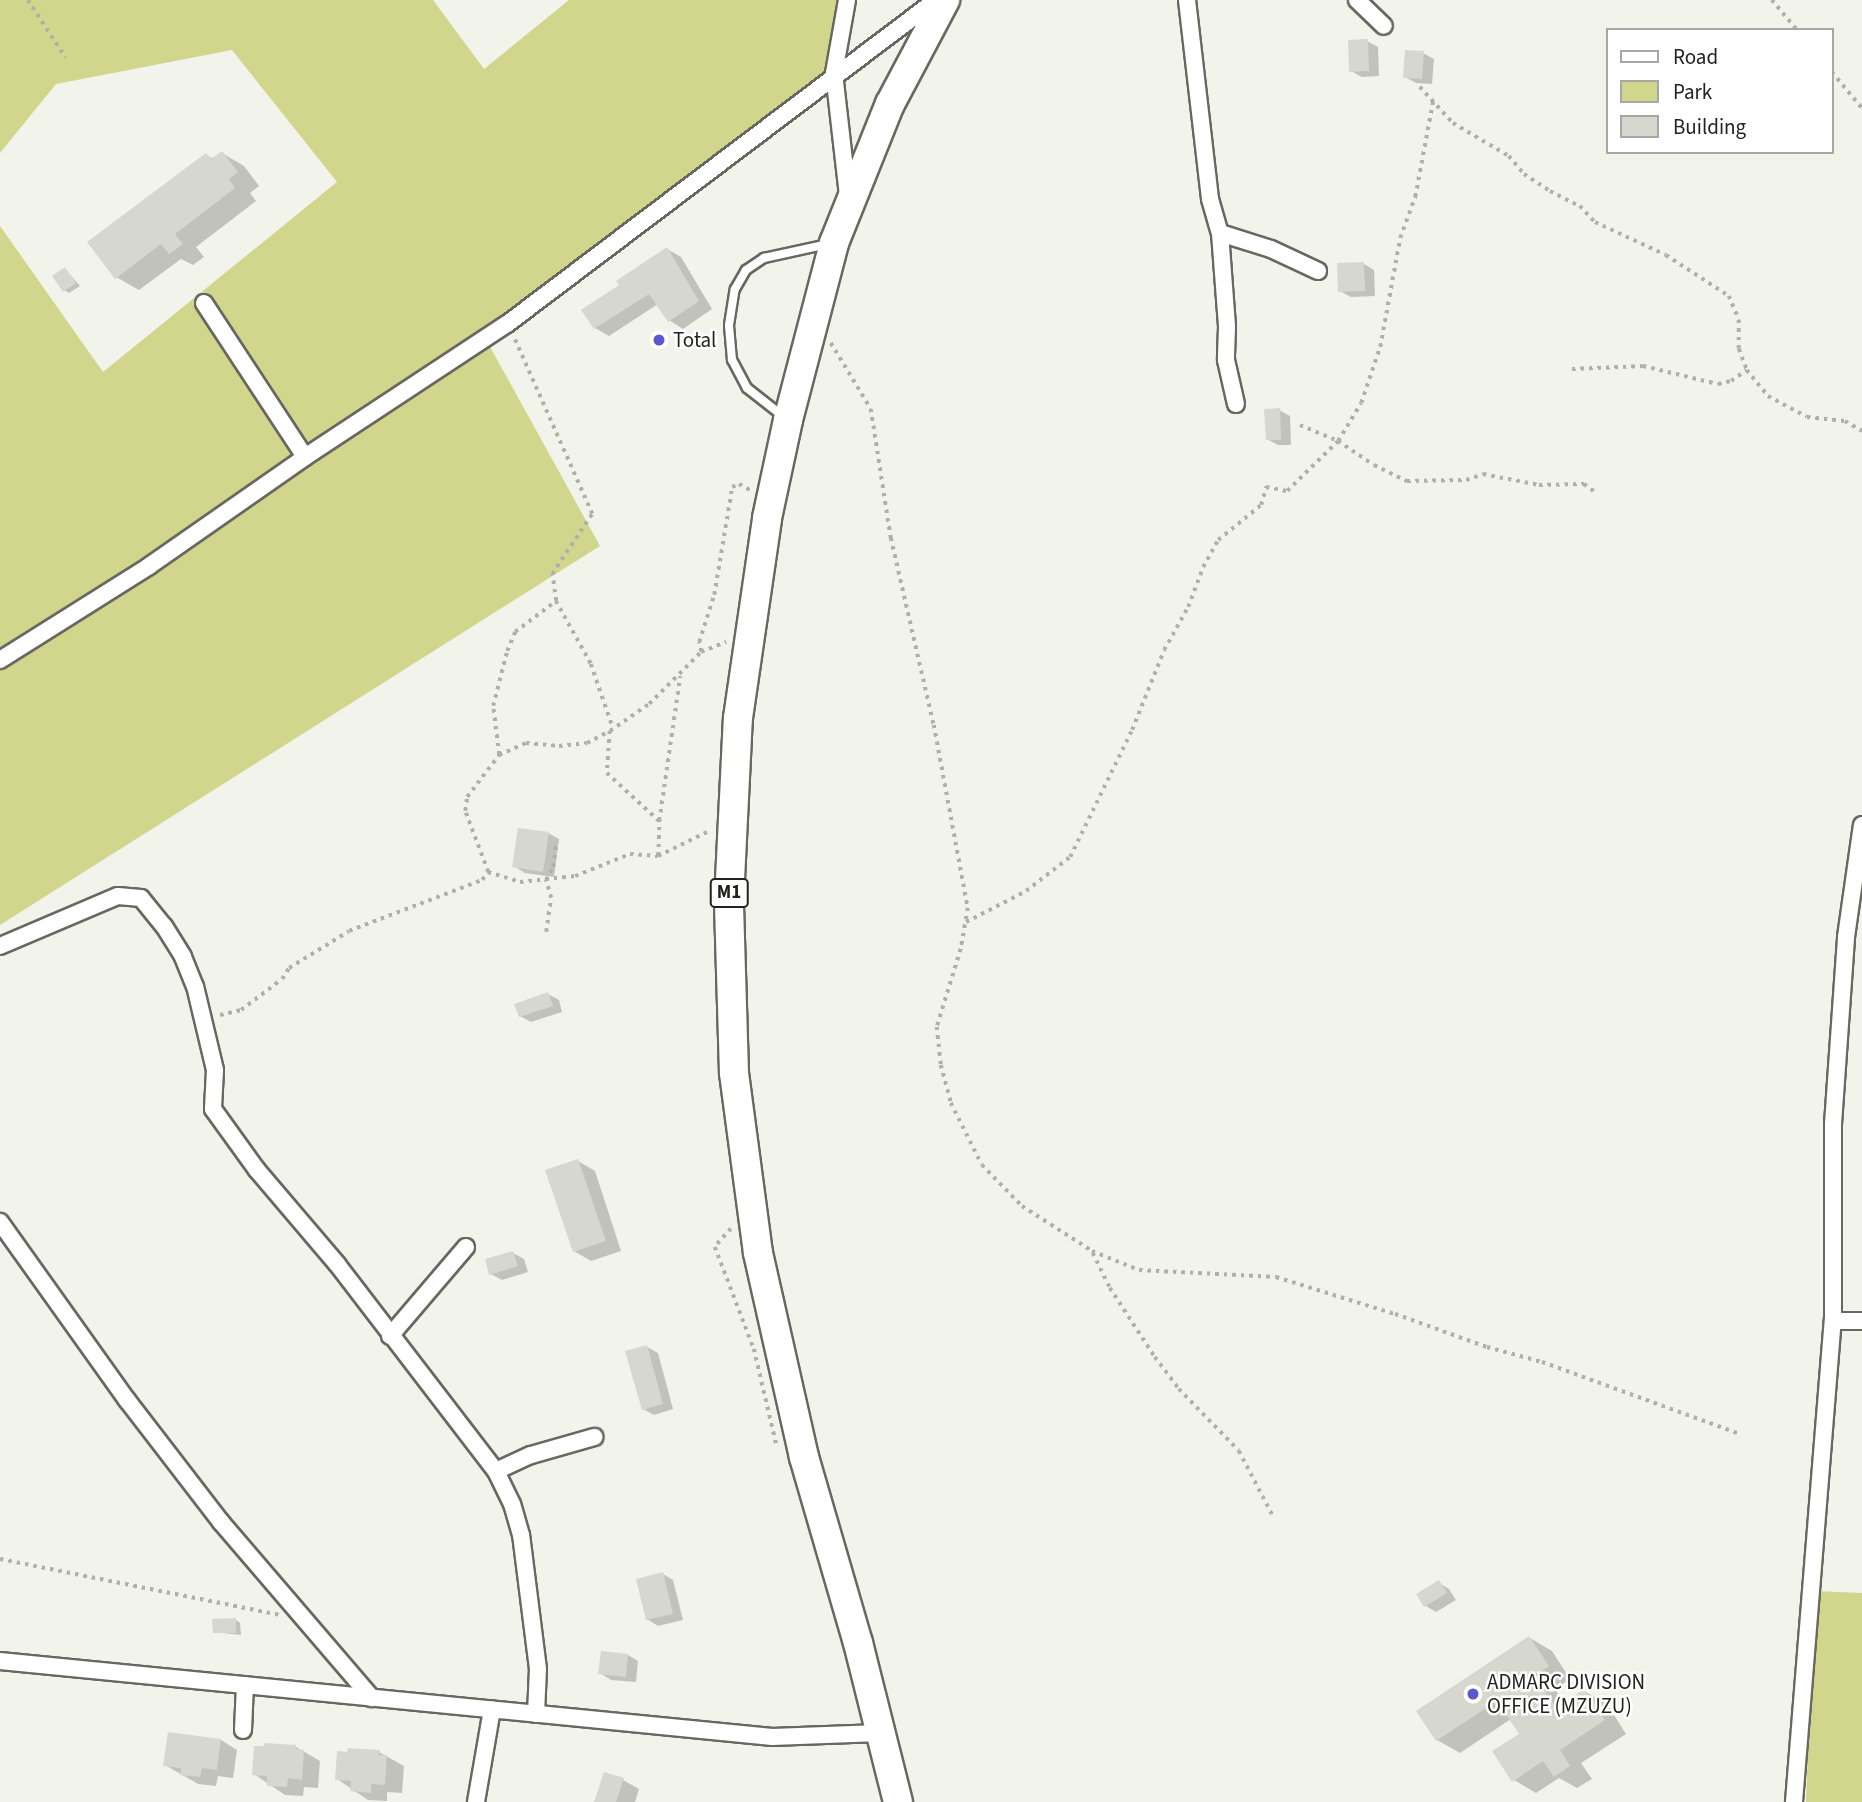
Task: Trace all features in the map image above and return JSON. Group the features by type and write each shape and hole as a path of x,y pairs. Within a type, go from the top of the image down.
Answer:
{"highway":[{"name":"M1","path":"898,1802 787,1389 758,1253 733,1073 729,900 738,718 766,519 788,420 834,243 890,104 945,0"}],"street":[{"path":"847,0 834,78 849,207"},
{"path":"0,660 149,566 305,457 507,324 936,0"},
{"path":"1187,0 1209,199 1220,233 1227,327 1226,360 1236,404"},
{"path":"1357,0 1384,26"},
{"path":"1220,233 1271,249 1318,271"},
{"path":"205,303 305,457"},
{"path":"1794,1802 1833,1321 1833,1124 1846,937 1862,825"},
{"path":"0,946 118,896 141,898 164,926 183,957 195,986 215,1070 213,1109 257,1170 337,1264 496,1471 512,1504 521,1535 538,1669 536,1714"},
{"path":"0,1222 127,1400 220,1522 372,1698"},
{"path":"390,1336 466,1247"},
{"path":"1833,1321 1862,1321"},
{"path":"496,1471 531,1455 594,1437"},
{"path":"0,1661 772,1738 880,1733"},
{"path":"243,1730 245,1685"},
{"path":"475,1802 492,1709"}],"lane":[{"path":"788,420 747,388 732,360 729,325 734,289 746,270 764,258 834,243"}],"path":[{"path":"28,0 66,58"},
{"path":"1772,0 1795,28"},
{"path":"1834,74 1862,108"},
{"path":"1420,87 1453,123 1509,156 1524,174 1580,206 1595,222 1666,255 1730,296 1739,320 1739,349 1747,370 1768,396 1807,416 1845,421 1862,431"},
{"path":"966,922 1026,891 1070,857 1132,730 1164,650 1188,607 1203,567 1218,540 1261,505 1266,487 1287,491 1338,441 1362,403 1380,347 1400,238 1415,197 1433,101"},
{"path":"815,318 870,409 891,538 934,725 968,908 961,949 937,1027 941,1065 951,1103 982,1166 1022,1206 1092,1251 1139,1270 1276,1277 1395,1314 1487,1347 1542,1362 1740,1434"},
{"path":"507,324 592,514 552,574 556,601 591,664 612,730 607,773 659,821"},
{"path":"1572,369 1643,366 1718,384 1731,381 1747,370"},
{"path":"1300,425 1338,441 1374,465 1406,481 1466,480 1483,474 1539,485 1584,484 1595,492"},
{"path":"701,652 699,642 714,595 732,487 739,484 750,489 752,499 761,506 766,519"},
{"path":"499,755 493,706 507,651 515,632 556,601"},
{"path":"488,872 465,811 467,797 499,755 526,743 559,746 587,743 612,730 649,704 680,676 701,652 731,641 750,627"},
{"path":"658,856 659,821 680,676"},
{"path":"488,872 520,882 575,876 631,854 658,856 721,826"},
{"path":"546,932 551,898 546,880 553,867 556,844"},
{"path":"202,1023 241,1010 282,979 289,968 349,931 482,880 488,872"},
{"path":"1092,1251 1110,1288 1139,1335 1179,1389 1239,1451 1273,1516"},
{"path":"0,1559 306,1621"}],"green space":[{"path":"0,0 433,0 484,69 569,0 838,0 830,72 483,334 600,546 0,925 0,226 103,372 337,182 232,50 56,84 0,153"},
{"path":"1814,1591 1862,1593 1862,1802 1806,1802"}],"building":[{"path":"1368,39 1369,71 1349,72 1348,40"},
{"path":"1405,50 1424,51 1422,79 1403,78"},
{"path":"222,151 238,172 229,179 235,188 175,234 183,244 169,254 161,244 115,279 87,242 206,153 211,159"},
{"path":"667,247 699,301 668,322 649,294 594,329 581,310 619,285 616,281"},
{"path":"1364,262 1365,291 1338,292 1337,263"},
{"path":"65,267 76,283 63,292 52,276"},
{"path":"1280,408 1281,440 1266,440 1264,409"},
{"path":"518,828 549,832 543,872 512,867"},
{"path":"548,992 553,1006 519,1017 514,1004"},
{"path":"578,1159 606,1241 573,1252 545,1170"},
{"path":"513,1251 518,1266 489,1275 485,1259"},
{"path":"647,1345 663,1404 642,1410 625,1351"},
{"path":"663,1572 673,1614 646,1620 636,1579"},
{"path":"1439,1580 1447,1593 1424,1607 1416,1594"},
{"path":"236,1618 236,1633 213,1633 212,1619"},
{"path":"1529,1636 1549,1666 1534,1676 1556,1708 1584,1689 1605,1720 1560,1750 1570,1766 1554,1777 1543,1761 1512,1782 1492,1751 1519,1734 1497,1701 1436,1741 1416,1711"},
{"path":"601,1651 628,1654 626,1677 598,1674"},
{"path":"168,1732 221,1739 217,1770 202,1768 200,1777 180,1775 181,1768 163,1766"},
{"path":"264,1743 296,1745 296,1749 304,1750 302,1780 288,1778 287,1787 267,1786 267,1776 252,1775 254,1746 264,1746"},
{"path":"348,1748 380,1750 379,1755 387,1755 385,1785 371,1784 371,1793 350,1791 351,1781 335,1780 337,1751 347,1752"},
{"path":"604,1772 624,1778 616,1802 594,1802"}],"place":[{"name":"Total","path":"659,340"},
{"name":"ADMARC DIVISION OFFICE (MZUZU)","path":"1473,1694"}]}
